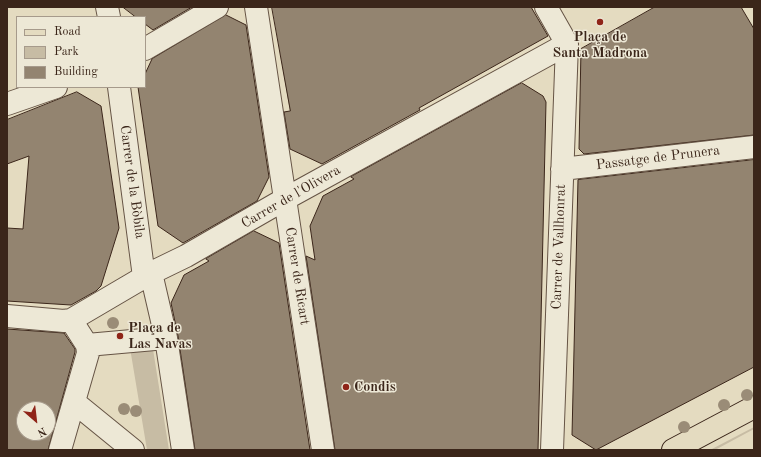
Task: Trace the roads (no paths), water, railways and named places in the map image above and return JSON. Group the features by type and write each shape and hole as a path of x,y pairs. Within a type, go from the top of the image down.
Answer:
{"main road":[{"path":"673,450 754,407"}],"street":[{"path":"146,48 217,7"},
{"name":"Carrer de Ricart","path":"256,7 324,450"},
{"path":"546,7 567,44"},
{"name":"Carrer de l'Olivera","path":"71,320 148,275 186,256 285,199 567,44"},
{"name":"Carrer de Vallhonrat","path":"552,450 567,44"},
{"path":"7,104 53,88"},
{"name":"Carrer de la Bòbila","path":"119,88 148,275"},
{"name":"Passatge de Prunera","path":"562,169 754,147"},
{"path":"148,275 166,338 183,450"},
{"path":"7,316 64,321 71,320 87,345 88,353 60,450"},
{"path":"87,345 166,338"},
{"path":"74,402 133,450"}],"place":[{"name":"Plaça de Santa Madrona","path":"600,22"},
{"name":"Plaça de Las Navas","path":"120,336"},
{"name":"Condis","path":"346,387"}]}
